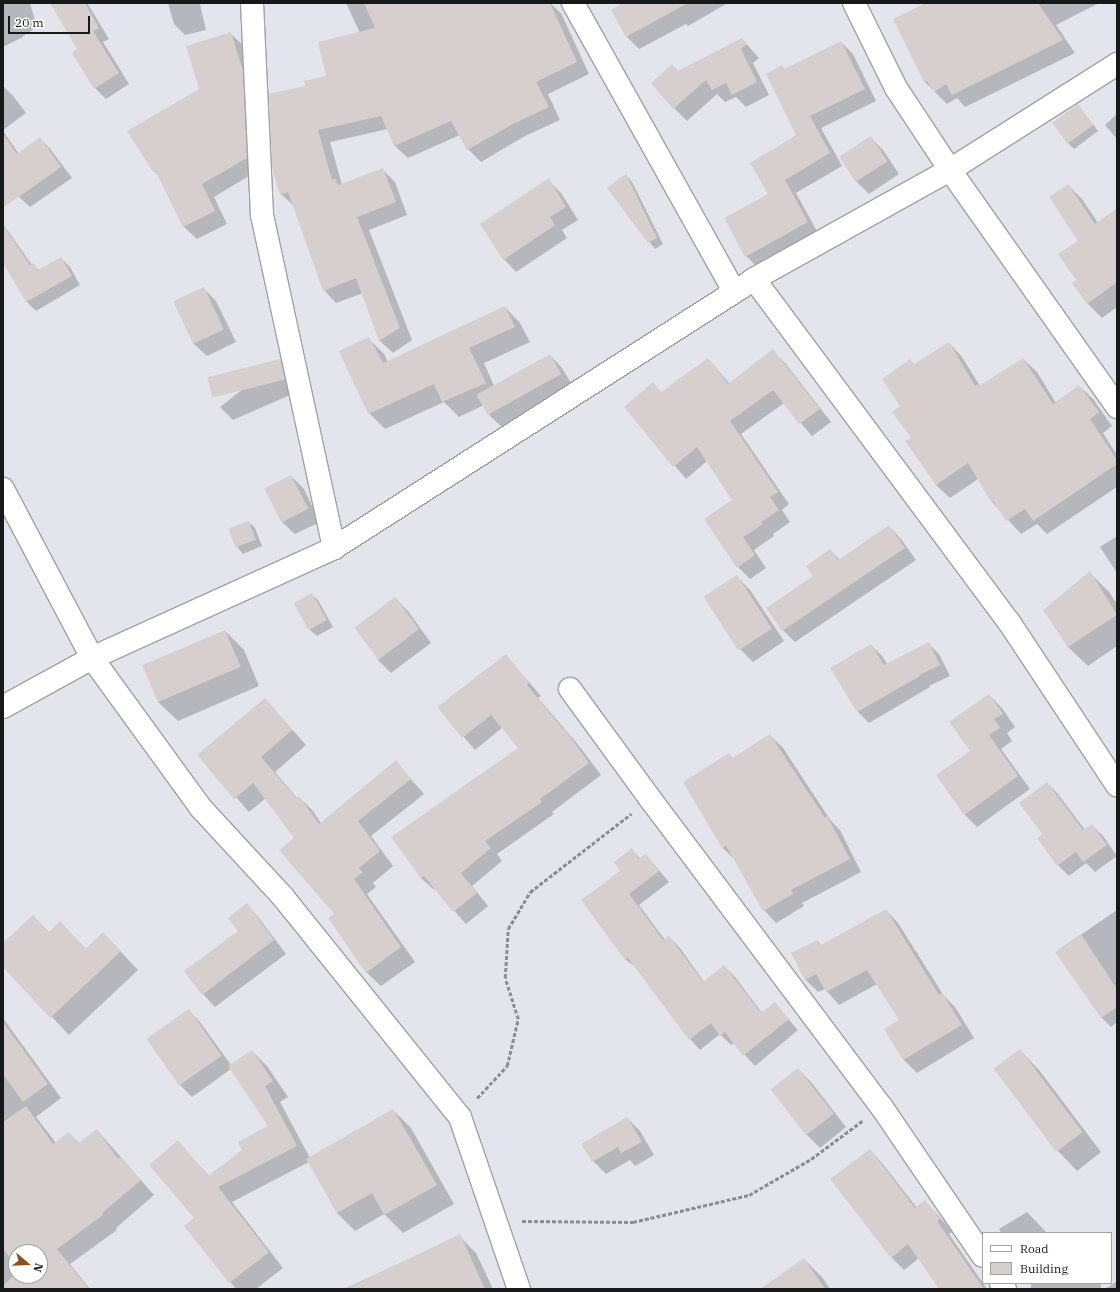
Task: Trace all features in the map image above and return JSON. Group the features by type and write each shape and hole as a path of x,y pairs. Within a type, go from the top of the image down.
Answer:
{"street":[{"path":"252,3 262,215 334,548"},
{"path":"573,3 734,291"},
{"path":"854,3 896,88 950,170 1117,407"},
{"path":"3,707 92,658 334,548 734,291 950,170 1117,64"},
{"path":"754,279 1009,622 1117,785"},
{"path":"3,489 92,658 201,808 283,897 460,1117 519,1289"},
{"path":"570,689 650,800 881,1106 982,1255"}],"path":[{"path":"460,1117 507,1066 518,1020 505,978 508,929 530,892 650,800"},
{"path":"496,1221 633,1222 749,1195 811,1158 881,1106"}],"building":[{"path":"50,3 85,3 99,28 93,31 119,73 94,89 72,53 77,49"},
{"path":"364,3 550,3 577,62 536,82 549,107 513,124 467,150 451,121 394,146 381,116 318,130 332,180 335,178 338,185 383,168 396,202 357,217 400,328 379,341 356,278 323,291 288,192 280,195 272,168 269,94 305,86 304,81 326,76 318,42 375,28"},
{"path":"623,3 688,3 626,37 611,10"},
{"path":"926,3 1038,3 1063,40 952,95 946,84 934,92 927,81 924,82 893,19"},
{"path":"231,32 243,71 247,158 202,184 215,211 183,227 155,170 153,172 127,131 199,89 186,46"},
{"path":"742,38 747,44 741,49 757,82 732,95 726,83 712,90 706,80 673,109 651,83 672,64 678,71"},
{"path":"841,41 865,89 810,116 830,153 785,180 808,222 745,257 724,218 768,194 750,163 796,135 766,74 782,65 784,69"},
{"path":"1078,104 1093,125 1067,144 1052,123"},
{"path":"3,134 17,154 40,137 61,167 3,208"},
{"path":"871,136 887,161 855,182 839,157"},
{"path":"626,174 657,238 648,243 607,188"},
{"path":"549,178 566,207 550,217 555,225 503,260 480,224"},
{"path":"1068,184 1095,224 1117,208 1117,282 1087,304 1072,283 1076,280 1058,254 1078,241 1049,197"},
{"path":"3,225 30,265 33,263 38,270 61,257 72,276 26,302 3,263"},
{"path":"204,287 224,330 193,344 173,301"},
{"path":"505,306 515,327 469,348 486,383 442,402 434,384 368,414 339,351 369,337 383,363"},
{"path":"949,342 975,386 978,384 979,386 1023,358 1053,404 1079,385 1099,412 1090,419 1117,460 1117,464 1033,521 1025,509 1006,521 993,501 991,502 968,463 936,485 905,441 911,438 892,412 900,406 882,379 910,359 914,364"},
{"path":"773,349 820,409 799,424 773,390 730,421 778,492 770,497 779,510 761,522 763,524 743,537 755,555 737,568 704,519 732,500 697,447 673,467 624,407 653,382 661,392 708,358 728,384"},
{"path":"550,354 561,374 488,415 477,395"},
{"path":"280,359 285,379 212,398 207,377"},
{"path":"291,475 308,509 282,522 264,489"},
{"path":"249,521 256,540 235,547 228,529"},
{"path":"889,525 905,548 782,631 766,608 813,576 806,566 830,549 838,560"},
{"path":"1090,571 1117,615 1068,647 1043,610"},
{"path":"737,575 772,629 738,650 703,597"},
{"path":"312,593 327,620 309,630 294,603"},
{"path":"395,597 419,629 378,660 354,628"},
{"path":"225,630 241,667 158,702 142,665"},
{"path":"929,642 940,665 919,675 920,676 857,712 830,668 871,644 884,665"},
{"path":"506,654 529,683 527,685 563,729 564,728 589,763 540,799 542,802 485,841 491,848 461,873 477,893 453,912 424,876 421,878 391,837 518,748 491,715 462,738 437,707"},
{"path":"989,694 1003,714 994,719 1000,728 989,735 1018,776 964,815 936,775 970,751 949,722"},
{"path":"265,698 292,730 261,757 296,798 299,796 319,824 396,760 411,779 358,821 380,851 359,868 363,872 354,879 401,947 366,973 328,918 334,914 279,850 294,838 253,783 234,799 197,755"},
{"path":"770,734 825,818 827,816 850,859 791,890 793,894 763,911 726,846 722,848 683,782 729,753 732,758"},
{"path":"1047,782 1083,830 1092,824 1107,845 1083,862 1076,852 1057,866 1037,838 1042,834 1019,803"},
{"path":"632,848 639,859 646,854 659,871 629,894 663,940 669,936 703,982 724,965 761,1013 775,1002 789,1019 743,1056 725,1032 720,1036 711,1023 689,1040 628,958 625,960 581,900 620,871 614,862"},
{"path":"247,903 274,940 202,995 184,971 238,931 228,918"},
{"path":"886,909 939,995 942,993 962,1025 903,1060 884,1029 899,1020 867,970 826,992 816,974 805,980 791,953 818,940 821,945"},
{"path":"33,915 49,932 60,921 86,949 103,932 121,951 50,1018 3,967 3,943"},
{"path":"1081,934 1117,989 1117,1007 1101,1018 1055,952"},
{"path":"189,1009 222,1056 179,1086 146,1039"},
{"path":"3,1022 48,1084 23,1102 3,1074"},
{"path":"1020,1049 1083,1132 1056,1152 994,1069"},
{"path":"252,1050 273,1081 265,1086 297,1146 218,1187 269,1252 229,1283 184,1226 194,1218 149,1165 178,1140 208,1176 242,1150 238,1142 268,1126 228,1066"},
{"path":"798,1068 834,1114 806,1135 770,1090"},
{"path":"26,1106 53,1144 69,1132 78,1143 97,1129 118,1159 120,1157 141,1180 102,1213 103,1215 57,1249 89,1289 3,1289 3,1285 8,1281 8,1284 48,1284 48,1244 8,1244 8,1256 3,1249 3,1122"},
{"path":"393,1109 437,1185 384,1215 372,1193 337,1213 306,1159"},
{"path":"627,1117 642,1142 621,1153 618,1147 592,1162 581,1144"},
{"path":"870,1149 915,1208 925,1200 940,1219 937,1221 984,1289 939,1289 908,1244 891,1258 830,1179"},
{"path":"460,1234 485,1289 346,1289"},
{"path":"804,1258 825,1289 760,1289"}]}
